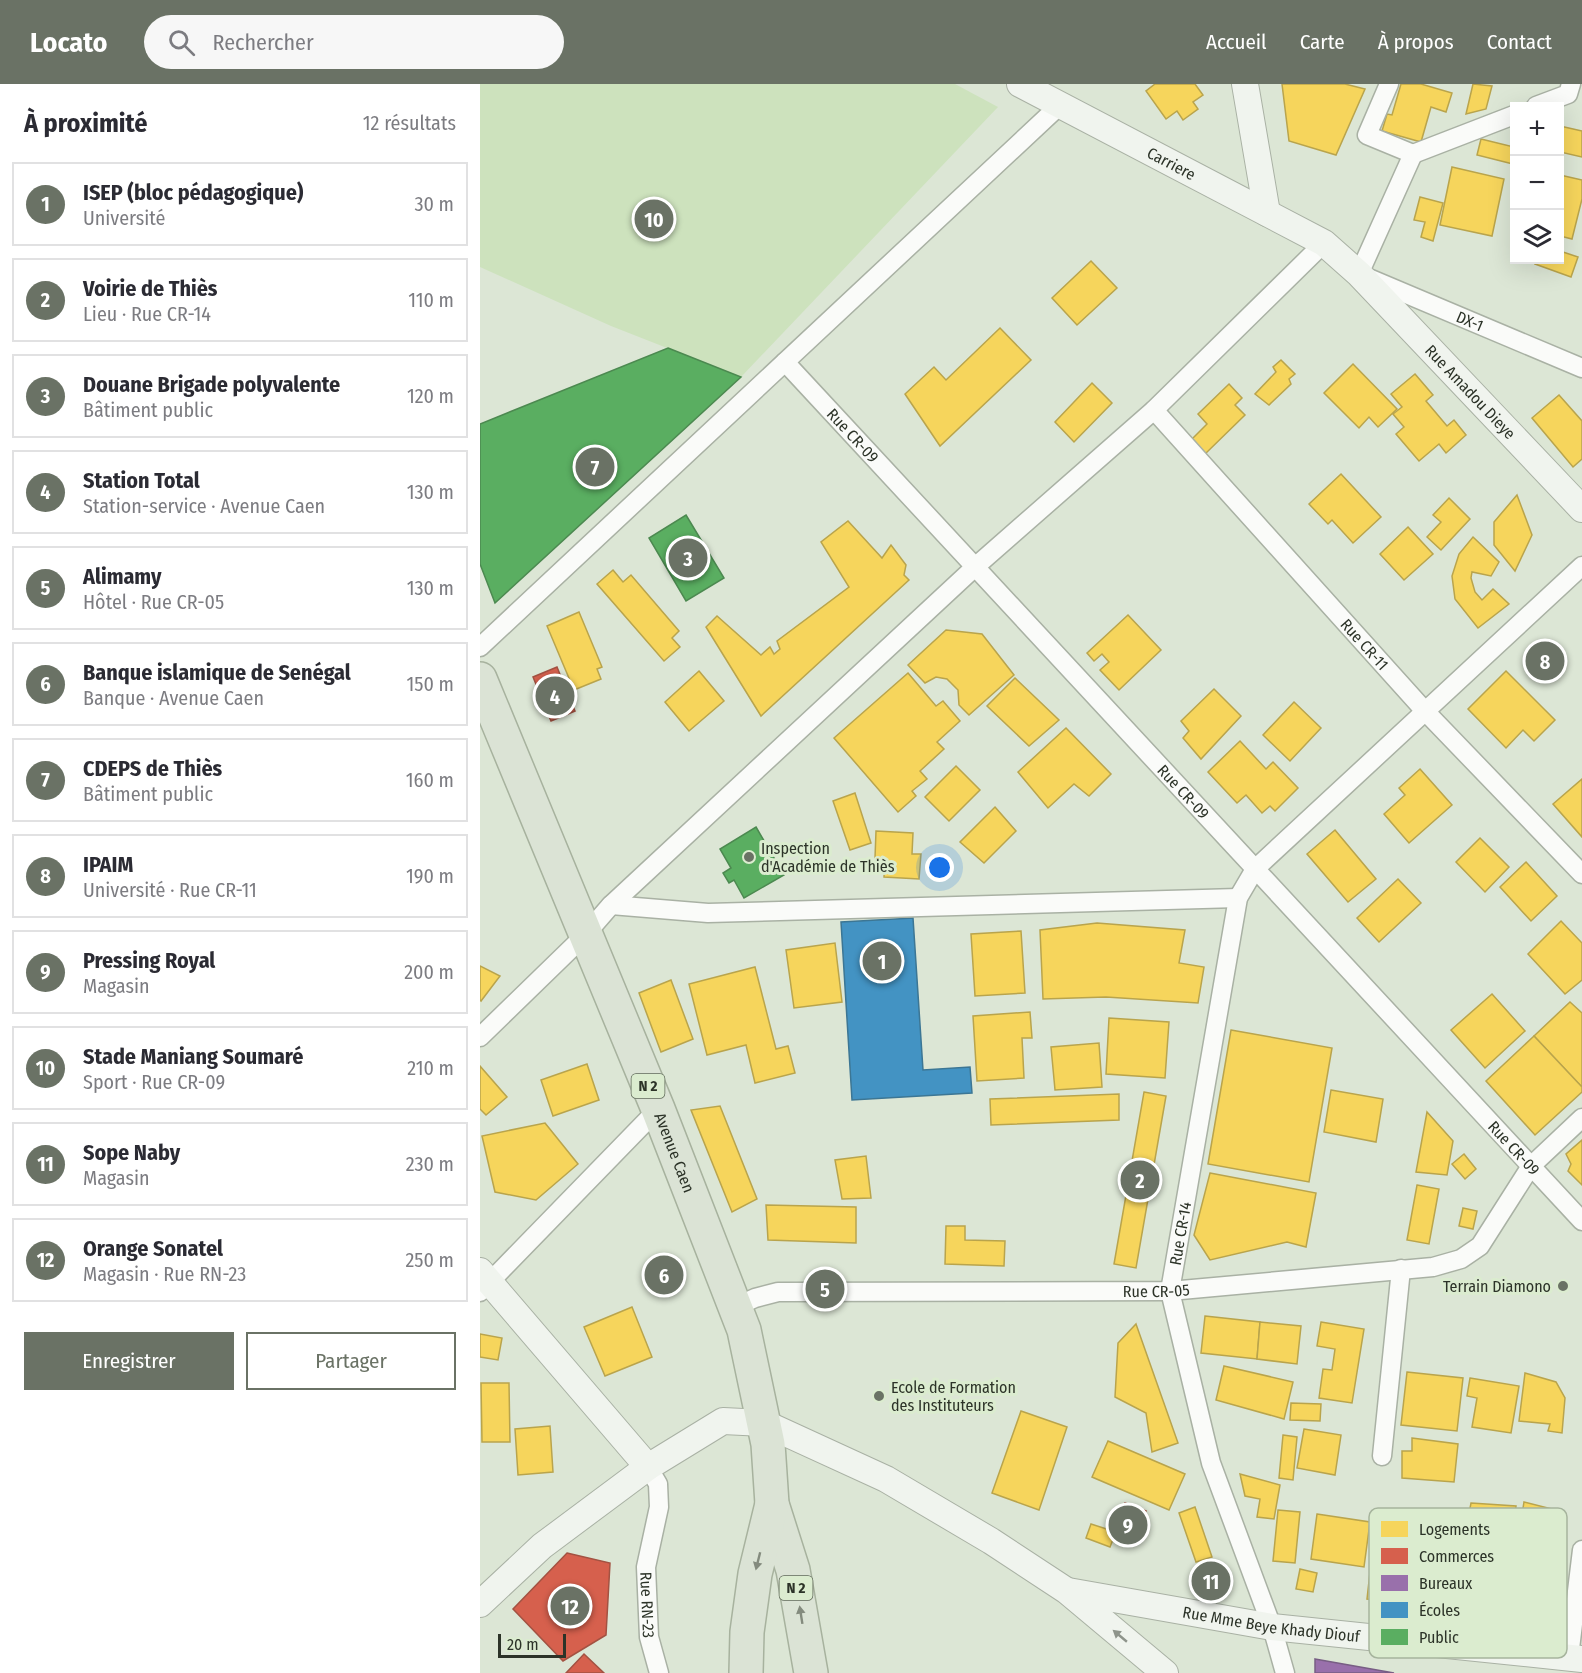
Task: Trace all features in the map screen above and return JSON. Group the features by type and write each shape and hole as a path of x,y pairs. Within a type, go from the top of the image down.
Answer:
{"highway":[{"name":"Avenue Caen","path":"480,679 658,1109 744,1330 768,1444 772,1504 793,1570 811,1673"},
{"name":"Avenue Caen","path":"746,1673 747,1632 755,1574 772,1504"}],"street":[{"name":"Carriere","path":"1020,84 1324,243"},
{"path":"1245,84 1267,213"},
{"path":"1389,84 1367,135 1413,154 1510,117"},
{"path":"1546,102 1574,91"},
{"path":"480,647 1060,105"},
{"path":"1359,274 1413,154"},
{"path":"480,1037 585,935 611,905 975,567 1154,410 1324,243"},
{"name":"Rue Amadou Dieye","path":"1324,243 1359,274 1582,509"},
{"name":"DX-1","path":"1359,274 1582,368"},
{"name":"Rue CR-09","path":"785,362 1582,1221"},
{"name":"Rue CR-11","path":"1154,410 1424,710 1582,874"},
{"name":"Rue CR-14","path":"1285,1673 1272,1627 1211,1463 1170,1291 1238,898 1255,869 1582,566"},
{"path":"611,905 708,913 1238,898"},
{"path":"648,1467 483,1282 658,1109"},
{"name":"Rue CR-05","path":"735,1307 754,1298 778,1292 1170,1291 1433,1267 1461,1259 1480,1246 1531,1166 1582,1118"},
{"path":"1382,1456 1401,1269"},
{"path":"480,1604 542,1546 648,1467 723,1421 764,1423 886,1479 991,1541 1067,1591 1165,1673"},
{"name":"Rue RN-23","path":"648,1467 658,1484 659,1507 646,1567 649,1638 659,1673"},
{"path":"1575,1658 1582,1550"},
{"name":"Rue Mme Beye Khady Diouf","path":"1067,1591 1272,1627 1369,1637"}],"green space":[{"path":"480,84 955,84 998,107 741,377 611,326 480,267"}],"building: Logements":[{"path":"1155,84 1195,84 1203,95 1193,102 1198,109 1183,120 1177,111 1166,119 1146,91"},
{"path":"1282,84 1345,84 1365,89 1336,155 1289,141"},
{"path":"1401,84 1421,84 1452,93 1446,112 1431,107 1421,142 1382,131 1387,114 1392,115"},
{"path":"1473,84 1492,86 1486,109 1466,114"},
{"path":"1564,127 1582,131 1582,157 1564,153"},
{"path":"1481,139 1510,146 1510,163 1477,155"},
{"path":"1452,167 1504,179 1492,236 1440,225"},
{"path":"1564,176 1582,180 1582,199 1572,239 1564,237"},
{"path":"1420,197 1443,203 1433,241 1421,237 1425,222 1414,220"},
{"path":"1564,252 1578,257 1571,277 1535,264 1564,264"},
{"path":"1091,261 1117,288 1077,325 1052,298"},
{"path":"1000,328 1031,360 940,446 905,394 934,367 946,380"},
{"path":"1281,360 1295,374 1289,379 1291,384 1269,405 1255,394 1276,372 1273,367"},
{"path":"1353,364 1397,409 1378,427 1369,417 1359,428 1324,393"},
{"path":"1415,374 1433,395 1426,401 1447,426 1454,420 1466,435 1446,453 1439,444 1419,461 1396,434 1404,427 1393,414 1402,407 1391,394"},
{"path":"1092,383 1112,403 1074,442 1055,422"},
{"path":"1229,384 1242,398 1235,405 1245,415 1203,456 1190,441 1207,424 1198,414"},
{"path":"1559,395 1582,421 1582,459 1573,467 1532,418"},
{"path":"1341,474 1381,517 1353,543 1332,520 1328,524 1309,504"},
{"path":"1517,495 1532,535 1515,571 1494,545 1494,522"},
{"path":"1449,498 1470,519 1441,550 1427,537 1441,522 1433,515"},
{"path":"848,521 882,558 891,545 906,565 904,575 909,580 761,716 706,627 717,616 761,655 770,647 774,654 780,649 777,641 849,587 821,542"},
{"path":"1408,527 1433,554 1404,580 1380,554"},
{"path":"1473,537 1499,562 1491,576 1472,572 1471,578 1475,592 1482,600 1493,589 1509,604 1478,628 1455,599 1452,576 1459,554"},
{"path":"613,570 623,582 631,575 679,631 672,638 680,647 664,661 597,584"},
{"path":"579,612 602,667 597,669 601,679 574,690 547,626"},
{"path":"1128,615 1161,650 1119,690 1100,670 1109,662 1102,654 1094,661 1087,653"},
{"path":"946,630 982,634 1014,675 969,715 959,705 958,690 947,679 936,677 925,683 908,665"},
{"path":"699,671 724,701 689,731 665,702"},
{"path":"1506,671 1555,720 1534,741 1523,730 1506,748 1468,709"},
{"path":"908,673 936,706 943,701 960,721 937,742 944,749 920,771 927,779 912,791 916,796 898,812 834,738"},
{"path":"1015,678 1059,720 1029,746 987,706"},
{"path":"1214,689 1241,716 1201,759 1183,738 1189,731 1181,721"},
{"path":"1294,702 1321,728 1290,761 1263,735"},
{"path":"1066,728 1111,774 1089,796 1074,784 1048,808 1018,772"},
{"path":"1240,741 1266,769 1273,762 1298,788 1275,811 1270,806 1262,813 1246,795 1237,803 1208,772"},
{"path":"956,766 980,790 949,821 925,797"},
{"path":"1420,769 1452,805 1409,843 1384,814 1405,795 1399,788"},
{"path":"1582,779 1582,837 1553,804"},
{"path":"855,793 871,843 850,850 833,801"},
{"path":"995,807 1016,831 984,863 960,842"},
{"path":"1335,830 1376,879 1348,902 1307,854"},
{"path":"876,831 913,833 912,854 921,854 919,879 884,877 885,858 875,858"},
{"path":"1480,838 1509,867 1485,892 1456,862"},
{"path":"1526,862 1557,896 1531,921 1500,887"},
{"path":"1398,879 1421,903 1379,942 1357,918"},
{"path":"1561,921 1582,943 1582,980 1565,994 1528,954"},
{"path":"1097,923 1185,930 1179,963 1204,967 1198,1003 1106,997 1043,999 1040,930"},
{"path":"1021,931 1025,993 975,996 971,934"},
{"path":"835,943 842,1002 794,1008 786,950"},
{"path":"480,966 500,976 481,1001 480,1000"},
{"path":"755,967 776,1049 788,1046 795,1073 755,1083 746,1045 707,1055 689,984"},
{"path":"671,980 693,1039 661,1052 639,993"},
{"path":"1492,994 1525,1031 1485,1068 1451,1030"},
{"path":"1570,1002 1582,1013 1582,1087 1534,1036"},
{"path":"1030,1012 1032,1038 1022,1038 1024,1078 977,1081 973,1016"},
{"path":"1109,1018 1169,1022 1165,1078 1106,1074"},
{"path":"1231,1030 1332,1048 1309,1182 1208,1164"},
{"path":"1534,1036 1582,1087 1582,1092 1535,1135 1486,1081"},
{"path":"1099,1043 1102,1087 1055,1090 1051,1047"},
{"path":"587,1064 599,1100 553,1116 541,1080"},
{"path":"480,1066 507,1097 486,1115 480,1109"},
{"path":"1331,1090 1383,1099 1376,1142 1324,1132"},
{"path":"1144,1092 1166,1096 1136,1268 1114,1264"},
{"path":"1119,1094 1119,1120 991,1125 990,1099"},
{"path":"720,1106 757,1199 732,1212 691,1110"},
{"path":"1427,1112 1453,1141 1447,1175 1416,1172"},
{"path":"545,1123 578,1164 536,1200 495,1192 482,1136"},
{"path":"1582,1140 1582,1185 1568,1171 1571,1164 1566,1154"},
{"path":"1464,1154 1476,1169 1465,1179 1452,1164"},
{"path":"866,1156 871,1198 842,1199 835,1160"},
{"path":"1210,1173 1316,1193 1306,1247 1287,1242 1210,1260 1194,1235"},
{"path":"1417,1185 1439,1189 1429,1244 1407,1240"},
{"path":"766,1205 856,1207 856,1243 768,1240"},
{"path":"1463,1208 1477,1211 1473,1229 1459,1226"},
{"path":"946,1226 965,1226 965,1240 1005,1241 1004,1266 945,1264"},
{"path":"632,1307 652,1357 605,1376 584,1327"},
{"path":"1205,1316 1260,1322 1257,1359 1201,1353"},
{"path":"1260,1322 1301,1326 1297,1364 1257,1359"},
{"path":"1321,1322 1364,1329 1352,1403 1319,1398 1323,1369 1332,1370 1335,1349 1317,1346"},
{"path":"1136,1324 1178,1443 1152,1452 1146,1413 1115,1397 1118,1343"},
{"path":"480,1334 502,1338 498,1360 480,1357"},
{"path":"1224,1366 1293,1382 1284,1419 1216,1400"},
{"path":"1407,1372 1463,1378 1457,1431 1401,1425"},
{"path":"1525,1373 1556,1382 1565,1398 1562,1433 1548,1431 1550,1424 1519,1421"},
{"path":"1470,1378 1519,1386 1511,1433 1472,1427 1477,1398 1467,1396"},
{"path":"481,1383 509,1383 510,1442 482,1442"},
{"path":"1291,1403 1321,1404 1320,1421 1290,1420"},
{"path":"1021,1411 1067,1427 1039,1510 992,1493"},
{"path":"550,1426 553,1472 518,1475 515,1429"},
{"path":"1304,1429 1341,1435 1335,1475 1297,1468"},
{"path":"1283,1435 1297,1437 1293,1480 1279,1478"},
{"path":"1412,1438 1458,1444 1454,1482 1402,1478 1402,1451 1412,1451"},
{"path":"1108,1441 1185,1474 1169,1510 1092,1477"},
{"path":"1240,1474 1280,1485 1274,1519 1257,1517 1260,1499 1245,1496"},
{"path":"1524,1502 1548,1508 1523,1508"},
{"path":"1471,1503 1516,1506 1516,1508 1470,1508"},
{"path":"1195,1507 1212,1557 1196,1562 1179,1513"},
{"path":"1278,1510 1300,1512 1295,1563 1273,1561"},
{"path":"1317,1514 1369,1522 1364,1567 1311,1559"},
{"path":"1091,1524 1116,1532 1110,1547 1086,1538"},
{"path":"1300,1569 1317,1573 1313,1592 1296,1589"}],"building: Commerces":[{"path":"557,667 575,711 551,721 533,677"},
{"path":"1125,1503 1146,1511 1136,1536 1115,1527"},
{"path":"567,1553 610,1563 606,1635 563,1661 513,1609"},
{"path":"584,1654 604,1673 566,1673"}],"building: Bureaux":[{"path":"1315,1659 1394,1673 1315,1673"}],"building: Écoles":[{"path":"913,918 923,1070 970,1067 972,1093 852,1100 841,922"}],"building: Public":[{"path":"668,348 741,377 495,603 480,564 480,424"},
{"path":"686,515 724,578 686,601 649,538"},
{"name":"Inspection d'Académie de Thiès","path":"756,827 784,875 744,898 734,880 729,883 723,873 731,868 720,849"}],"place":[{"name":"Stade Maniang Soumaré","path":"654,219"},
{"name":"CDEPS de Thiès","path":"595,467"},
{"name":"Douane Brigade polyvalente","path":"688,558"},
{"name":"IPAIM","path":"1545,661"},
{"name":"Station Total","path":"555,696"},
{"name":"Inspection d'Académie de Thiès","path":"749,857"},
{"name":"ISEP (bloc pédagogique)","path":"882,961"},
{"name":"Voirie de Thiès","path":"1140,1180"},
{"name":"Banque islamique de Senégal","path":"664,1275"},
{"name":"Terrain Diamono","path":"1563,1286"},
{"name":"Alimamy","path":"825,1289"},
{"name":"Ecole de Formation des Instituteurs","path":"879,1396"},
{"name":"Pressing Royal","path":"1128,1525"},
{"name":"Sope Naby","path":"1211,1581"},
{"name":"Orange Sonatel","path":"570,1606"}]}
